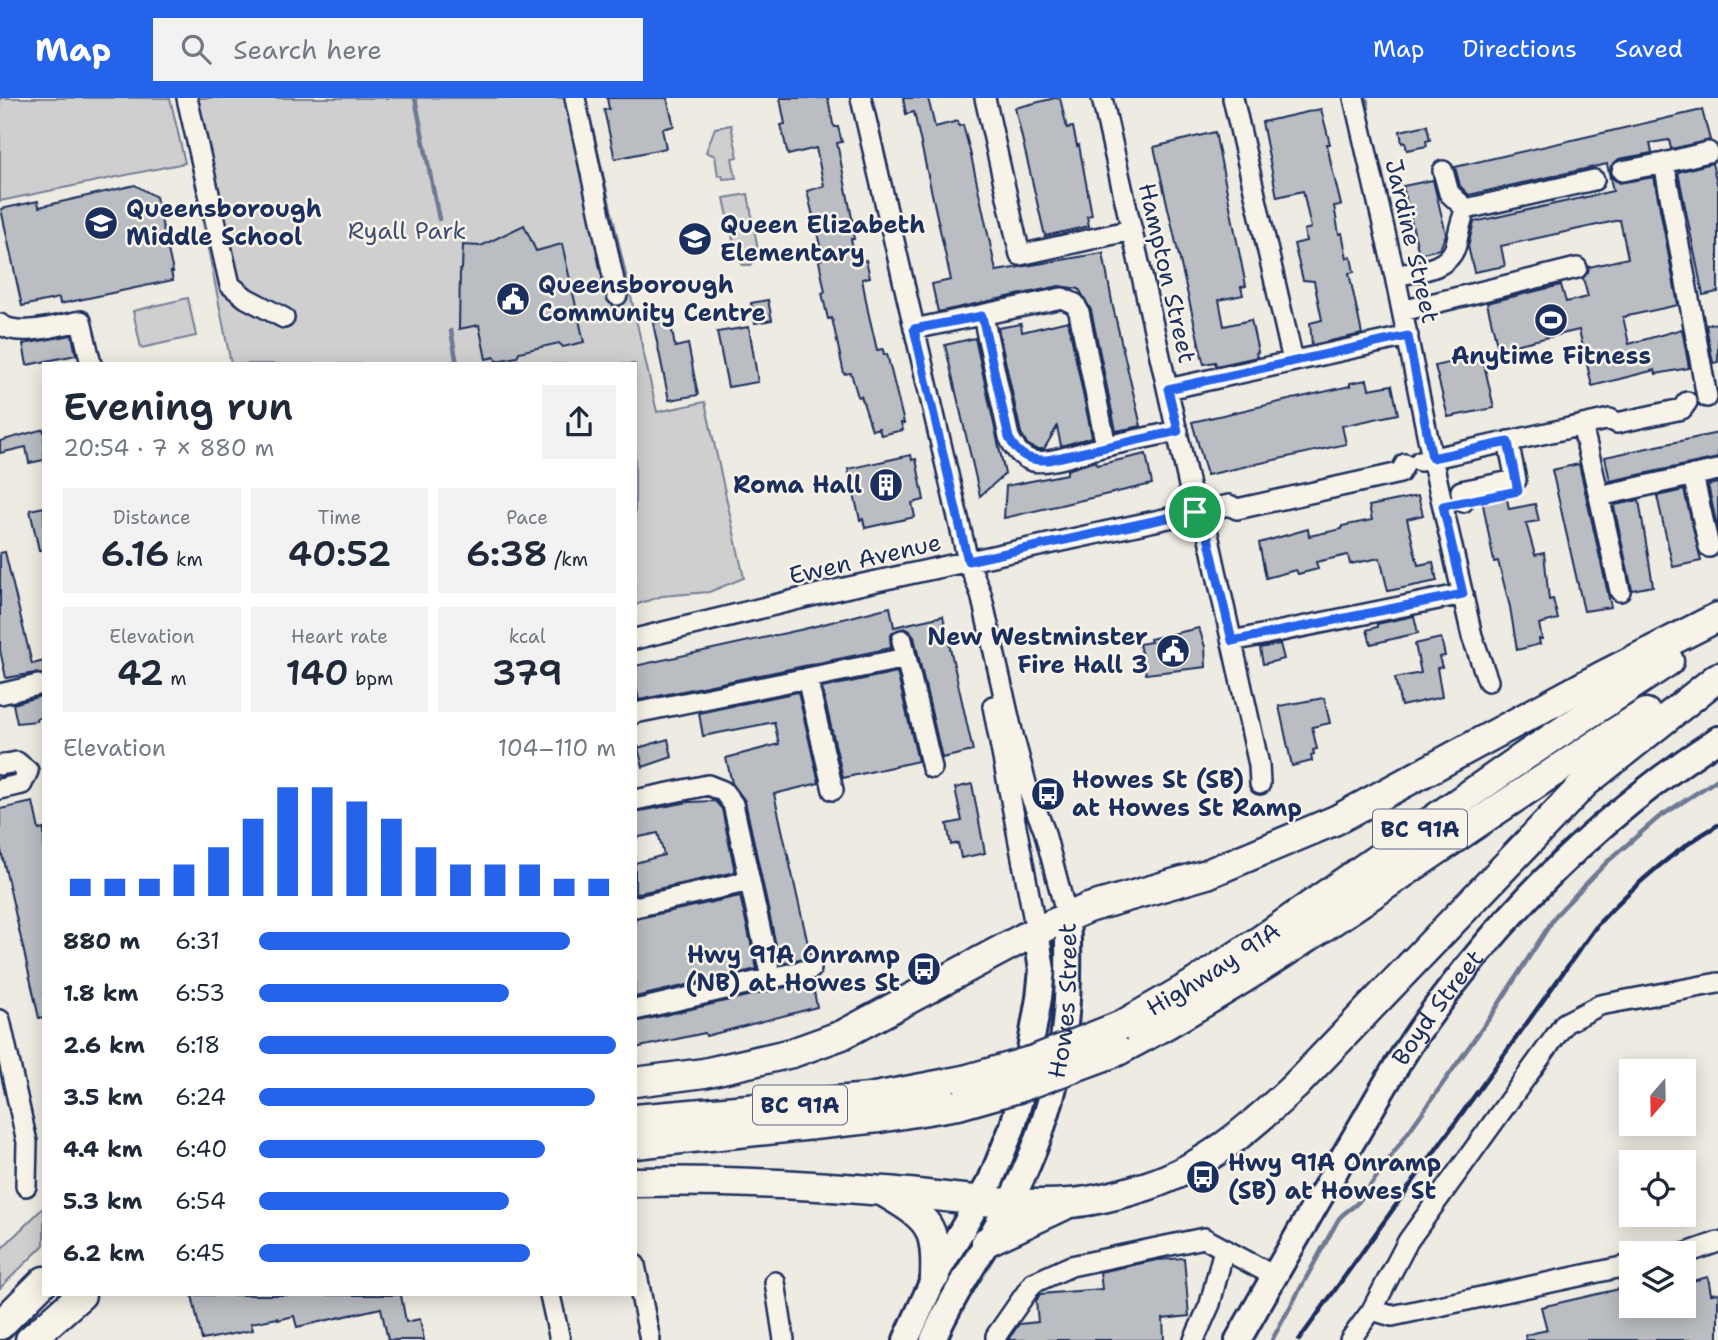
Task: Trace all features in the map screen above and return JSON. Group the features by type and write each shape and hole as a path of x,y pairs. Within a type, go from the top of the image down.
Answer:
{"highway":[{"path":"637,1082 704,1073 792,1053 842,1035 1067,917 1095,905 1207,874 1325,825 1600,677 1718,617"},
{"name":"Highway 91A","path":"1120,1038 1190,986 1526,755 1658,667 1718,635"},
{"name":"Highway 91A","path":"637,1119 1018,1088 1120,1038 1191,1012 1626,726 1718,670"},
{"path":"637,1182 712,1180 882,1190 1010,1202 1068,1203 1095,1200 1149,1185 1199,1164 1248,1130 1295,1086 1585,783 1718,677"},
{"name":"Highway 91A","path":"637,1144 879,1118 961,1093"},
{"path":"882,1190 917,1212 928,1225 934,1241 935,1276"},
{"path":"986,1242 1068,1203"},
{"path":"0,1325 42,1284"},
{"path":"30,1340 80,1296"}],"main road":[{"name":"Boyd Street","path":"1238,1340 1390,1076 1426,1021 1476,957 1555,869 1591,835 1652,785 1718,739"},
{"name":"Howes Street","path":"933,1340 944,1315 1010,1202 1040,1136 1056,1084 1065,1028 1069,964 1067,917"},
{"name":"Howes Street","path":"906,1340 935,1276 991,1180 1013,1126 1026,1079 1042,970 1036,931"}],"street":[{"path":"187,98 230,285 246,298 284,318"},
{"path":"575,98 617,295"},
{"name":"Howes Street","path":"861,98 968,561 981,594 1024,776 1044,831 1067,917"},
{"path":"985,98 1020,255 1132,230"},
{"name":"Hampton Street","path":"1102,98 1195,512 1205,524 1232,641 1259,765 1260,784"},
{"path":"1233,98 1293,361"},
{"name":"Jardine Street","path":"1354,98 1472,636 1488,681"},
{"path":"1622,171 1708,152"},
{"path":"1664,163 1713,396"},
{"path":"1443,171 1449,193 1465,209"},
{"path":"1465,209 1594,180"},
{"path":"1395,276 1443,264 1453,251 1465,209"},
{"path":"1402,311 1577,268"},
{"path":"914,329 1062,298 1075,304 1106,446"},
{"path":"982,316 1009,438 1016,451 1032,461 1048,460 1178,431"},
{"path":"0,324 22,331 81,321 90,362"},
{"path":"1168,389 1408,336"},
{"name":"Ewen Avenue","path":"637,639 840,589 1229,505 1233,496 1397,459 1405,464 1610,419 1614,411 1680,397 1687,402 1713,396"},
{"path":"1582,425 1620,590"},
{"path":"1443,506 1463,502 1461,491 1516,480 1508,442"},
{"path":"1599,496 1718,470"},
{"path":"1693,475 1709,547"},
{"name":"Howes Street","path":"968,561 969,592 1036,931"},
{"path":"1232,641 1463,594"},
{"path":"637,713 807,678 904,649 932,768"},
{"path":"807,678 833,790"},
{"path":"0,694 38,685"},
{"path":"0,765 17,762 36,769 22,784 0,789"},
{"path":"637,800 708,785 723,791 733,804 771,978"},
{"path":"637,907 750,881"},
{"path":"637,1010 811,969"},
{"path":"1350,1340 1372,1310 1408,1241 1564,1023 1600,1005 1718,983"},
{"path":"0,1020 27,1142 26,1186"},
{"path":"996,1340 996,1336 1033,1283 1071,1266 1204,1238 1274,1276"},
{"path":"1696,1251 1715,1246"},
{"path":"1194,1340 1210,1304 1224,1249"},
{"path":"1372,1310 1392,1316 1619,1268"},
{"path":"637,1275 650,1340"},
{"path":"775,1282 784,1340"},
{"path":"550,1296 560,1340"}],"green space":[{"path":"0,98 170,98 185,163 0,201"},
{"name":"Ryall Park","path":"178,98 586,98 657,412 705,402 744,578 709,592 662,596 637,604 637,362 231,362"},
{"path":"731,125 738,157 732,158 736,178 723,179 722,175 718,176 715,156 706,152 715,128"},
{"path":"748,194 759,256 750,265 743,265 737,258 724,198"},
{"path":"188,298 196,336 141,348 133,311"},
{"path":"42,1209 42,1247 0,1288 0,1250"}],"building":[{"path":"607,98 667,98 674,126 662,129 666,148 615,159 604,110 609,109"},
{"path":"780,98 828,98 833,124 838,127 842,142 837,143 855,233 854,239 851,239 856,263 866,260 870,277 862,279 868,311 877,350 883,349 884,355 887,354 904,423 901,423 903,430 881,435 879,428 872,430 851,373 844,374 832,318 828,319 822,293 825,292 819,261 823,258 807,191 824,186 816,148 788,155 781,125 785,124"},
{"path":"903,98 928,98 935,127 958,121 959,126 963,125 996,271 1103,253 1141,426 1116,431 1091,310 1079,289 1059,286 938,312 932,284 951,280 914,112 906,114"},
{"path":"1060,98 1067,128 1073,127 1077,146 1079,145 1092,215 1087,216 1089,226 1045,236 1015,108"},
{"path":"1321,109 1341,205 1334,206 1339,234 1342,233 1347,258 1351,257 1354,272 1349,273 1362,334 1312,345 1310,323 1322,320 1314,281 1303,280 1294,244 1306,241 1304,230 1311,228 1303,191 1277,197 1262,122"},
{"path":"1702,110 1710,140 1671,149 1669,140 1650,143 1652,153 1619,159 1611,166 1610,173 1619,183 1654,177 1678,305 1623,317 1629,344 1682,329 1689,368 1656,374 1655,370 1592,386 1579,330 1498,349 1487,303 1561,285 1566,302 1588,297 1583,278 1589,267 1628,258 1620,220 1501,246 1505,266 1474,272 1468,246 1474,222 1613,191 1607,164 1469,195 1460,186 1455,167"},
{"path":"1427,125 1430,140 1426,141 1427,146 1407,150 1405,142 1402,143 1400,131"},
{"path":"1215,132 1246,286 1241,287 1243,295 1219,300 1224,326 1251,320 1258,352 1257,357 1216,366 1215,362 1204,364 1203,361 1154,147"},
{"path":"1712,163 1718,187 1718,292 1703,295 1678,172"},
{"path":"1433,180 1446,234 1440,249 1419,254 1403,186"},
{"path":"135,185 156,197 173,280 60,304 59,298 22,306 1,209 38,201 39,207"},
{"name":"Queensborough Community Centre","path":"524,225 536,251 562,244 584,342 563,347 559,343 519,352 517,357 496,361 495,357 486,359 479,325 459,329 463,245 481,246"},
{"path":"768,300 772,320 755,323 751,303"},
{"path":"670,320 675,347 688,344 698,395 669,400 653,323"},
{"path":"1068,321 1092,437 1061,446 1057,427 1044,449 1036,449 1027,444 1021,433 998,328 1021,324 1022,332"},
{"path":"1718,323 1718,362 1713,363 1706,325"},
{"path":"749,327 758,382 728,387 717,332"},
{"path":"72,335 76,355 27,365 23,344"},
{"path":"975,338 1005,474 980,496 945,345"},
{"path":"1482,355 1494,408 1448,417 1435,366"},
{"path":"1367,380 1369,389 1392,385 1398,414 1342,426 1346,444 1207,475 1192,422"},
{"path":"42,430 42,460 29,463 26,447 0,453 0,441"},
{"path":"1718,433 1718,458 1610,481 1605,457"},
{"path":"1146,454 1152,484 1004,518 1006,486 1067,474 1067,470 1096,461 1097,465"},
{"name":"Roma Hall","path":"911,455 912,460 916,459 924,500 912,503 915,517 865,528 863,519 860,520 848,469"},
{"path":"1579,464 1611,607 1584,611 1552,470"},
{"path":"1718,483 1718,531 1708,485"},
{"path":"1684,490 1701,561 1673,567 1657,496"},
{"path":"1506,494 1509,509 1535,504 1539,521 1526,523 1535,555 1544,553 1549,600 1553,599 1558,619 1539,624 1542,639 1539,639 1540,644 1517,650 1510,607 1498,561 1494,562 1482,499"},
{"path":"1418,496 1423,515 1407,519 1418,565 1433,562 1437,581 1388,591 1380,558 1350,564 1348,555 1316,562 1318,569 1298,574 1296,570 1266,578 1259,543 1308,529 1309,536 1342,529 1342,526 1372,520 1369,506"},
{"path":"1639,500 1653,586 1632,590 1614,507"},
{"path":"42,507 42,550 39,550 30,510"},
{"path":"5,552 32,664 42,662 42,675 35,673 6,678 0,650 0,553"},
{"path":"890,607 894,627 943,616 973,751 942,758 914,637 905,628 893,632 890,637 891,648 639,700 637,666"},
{"path":"1414,616 1418,633 1371,644 1367,630 1377,627 1377,624"},
{"name":"New Westminster Fire Hall 3","path":"1199,628 1205,647 1206,667 1146,674 1139,644"},
{"path":"1441,638 1445,656 1439,657 1442,667 1437,668 1442,697 1401,706 1395,678 1421,673 1415,644"},
{"path":"1280,644 1284,659 1263,664 1260,648"},
{"path":"897,672 918,761 843,778 822,688"},
{"path":"798,692 819,783 774,794 810,953 807,957 780,964 745,801 732,783 726,758 779,744 774,722 703,736 699,713"},
{"path":"42,696 42,718 36,719 37,721 17,723 13,704"},
{"path":"1324,698 1330,723 1312,727 1317,749 1313,750 1312,761 1292,766 1279,706"},
{"path":"668,739 672,757 643,767 638,748"},
{"path":"972,784 985,853 961,858 958,843 951,845 947,824 962,821 955,788"},
{"path":"715,801 722,809 735,872 637,894 637,862 664,855 658,833 637,838 637,812 689,802"},
{"path":"33,802 39,830 42,829 42,1018 39,1018 0,846 0,809"},
{"path":"740,896 757,969 637,997 637,919"},
{"path":"812,981 817,1007 706,1036 705,1033 637,1048 637,1022"},
{"path":"1184,1258 1189,1316 1163,1319 1164,1340 1008,1340 1019,1324 1038,1322 1036,1301 1040,1294 1102,1289 1100,1272 1157,1260"},
{"path":"1708,1277 1711,1294 1718,1293 1718,1340 1526,1340 1525,1335 1547,1330 1541,1307 1619,1289 1619,1318 1696,1318 1696,1280"},
{"path":"192,1296 401,1296 406,1322 420,1319 424,1340 388,1340 381,1308 297,1327 294,1316 278,1318 251,1323 253,1330 202,1340"}],"waterway":[{"path":"415,98 439,219"},
{"path":"1366,98 1368,108"},
{"path":"451,331 457,362"},
{"path":"1272,1340 1338,1220 1360,1200 1493,1013 1556,915 1607,862 1658,818 1718,779"}],"railway":[{"path":"1299,1340 1598,924 1654,870 1684,846 1718,825"}],"place":[{"name":"Queensborough Middle School","path":"101,223"},
{"name":"Queen Elizabeth Elementary","path":"695,239"},
{"name":"Queensborough Community Centre","path":"513,299"},
{"name":"Anytime Fitness","path":"1551,320"},
{"name":"Roma Hall","path":"886,485"},
{"name":"New Westminster Fire Hall 3","path":"1173,651"},
{"name":"Howes St (SB) at Howes St Ramp","path":"1048,794"},
{"name":"Hwy 91A Onramp (NB) at Howes St","path":"924,969"},
{"name":"Hwy 91A Onramp (SB) at Howes St","path":"1203,1177"}],"route":[{"path":"982,316 1009,438 1016,451 1032,461 1048,460 1178,431 1168,389 1408,336 1432,458 1508,442 1518,491 1443,506 1463,594 1232,641 1205,524 1195,512 968,561 914,329 982,316"}]}
